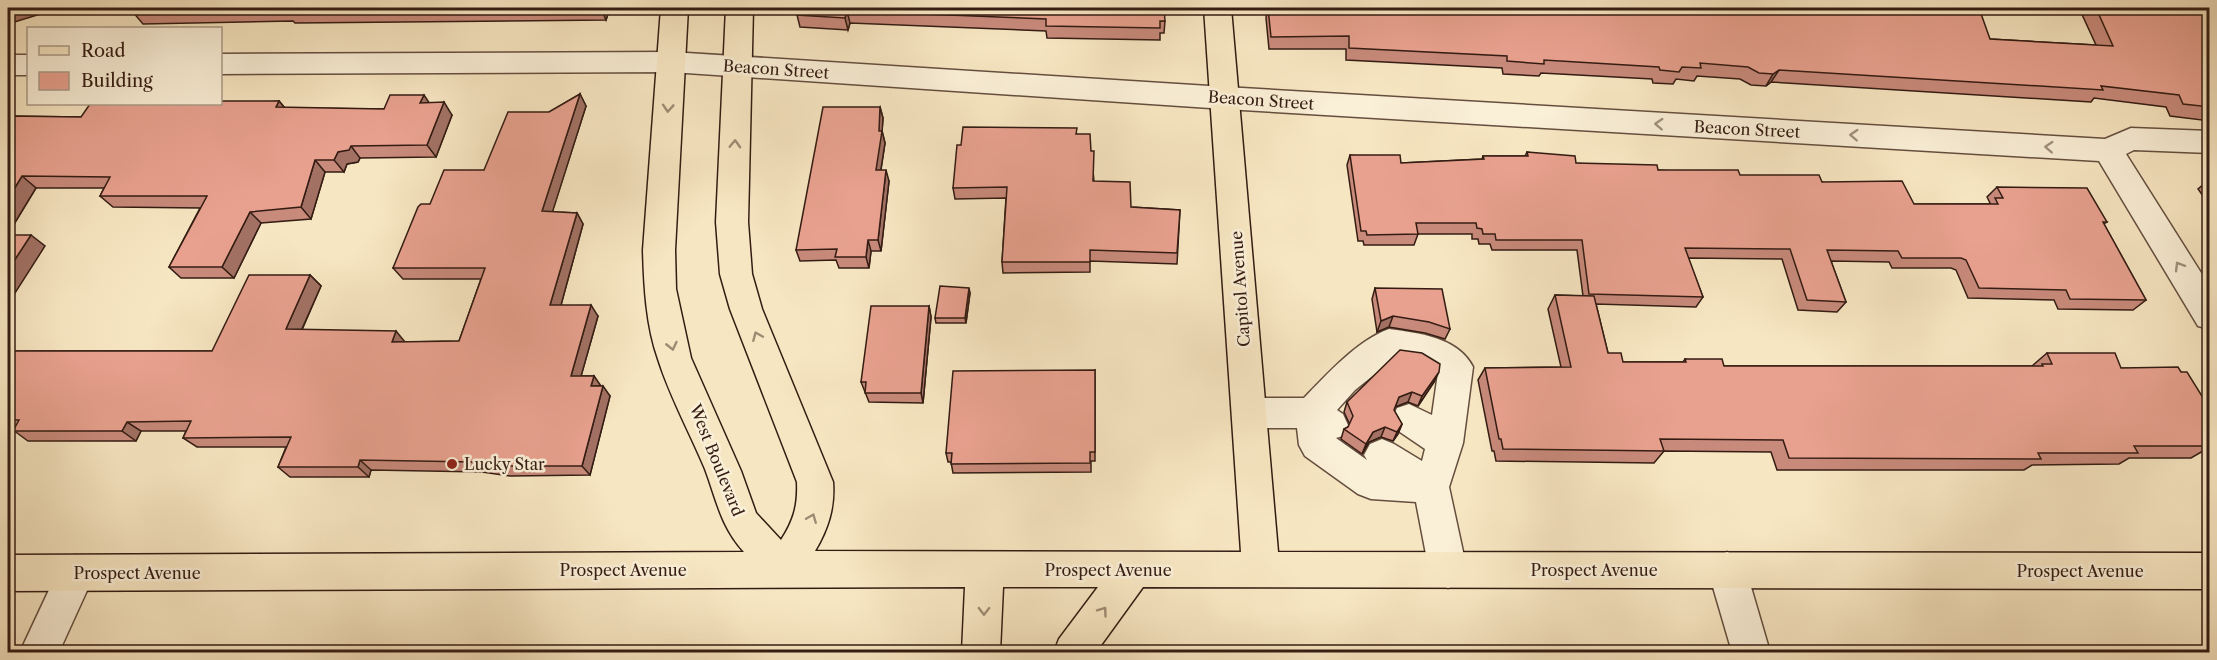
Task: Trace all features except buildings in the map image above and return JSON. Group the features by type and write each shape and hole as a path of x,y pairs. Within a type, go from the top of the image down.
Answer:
{"main road":[{"name":"West Boulevard","path":"674,8 658,250 660,289 666,322 674,358 723,471 742,523 783,569"},
{"path":"739,8 732,222 736,274 746,309 815,482 818,502 813,520 783,569"},
{"name":"Capitol Avenue","path":"1218,8 1261,570"},
{"name":"Prospect Avenue","path":"8,573 783,569 2210,571"},
{"path":"981,652 985,569"},
{"path":"1073,652 1133,570"}],"street":[{"name":"Beacon Street","path":"222,64 671,62 1225,98 2108,150"},
{"path":"8,65 27,65"},
{"path":"2210,142 2131,139 2108,150 2210,316"},
{"path":"1431,487 1371,483 1317,445 1322,419 1354,386 1389,343 1426,348 1456,367 1445,443 1431,487 1448,570"},
{"path":"1249,413 1322,419"},
{"path":"1409,419 1445,443"},
{"path":"1382,455 1431,487"},
{"path":"1727,570 1751,652"},
{"path":"39,652 76,573"}],"place":[{"name":"Lucky Star","path":"452,464"}]}
